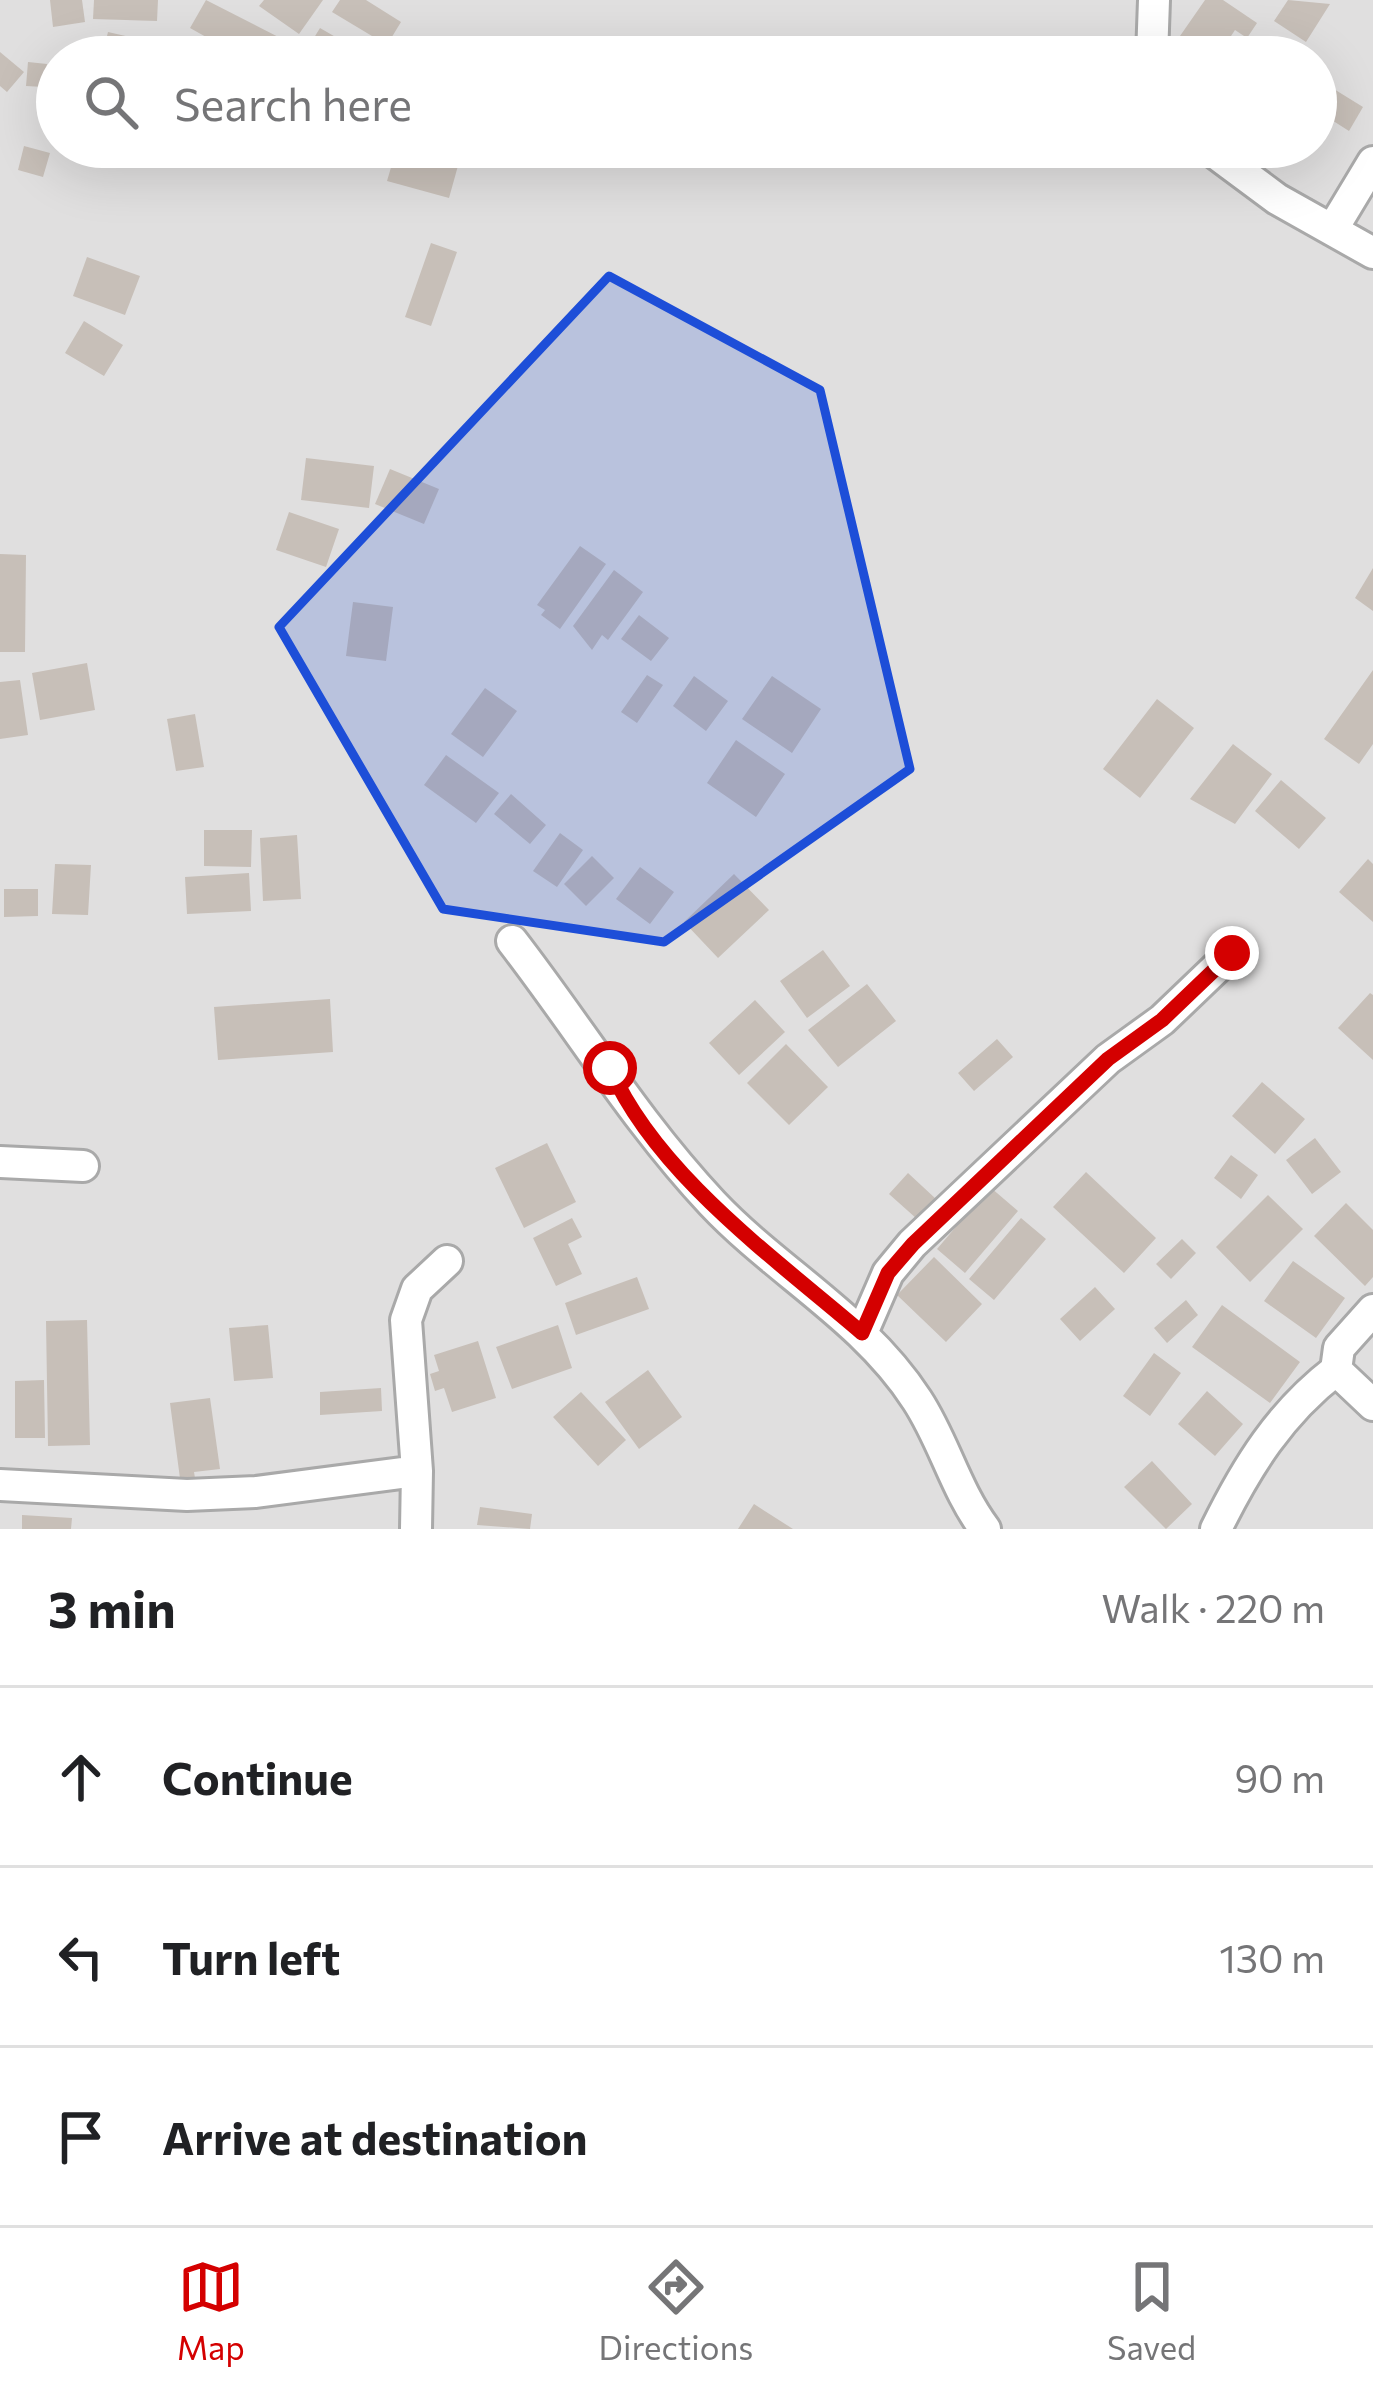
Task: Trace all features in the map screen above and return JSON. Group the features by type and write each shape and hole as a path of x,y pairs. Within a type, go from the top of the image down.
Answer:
{"street":[{"path":"1153,36 1154,0"},
{"path":"1332,230 1373,162"},
{"path":"1234,168 1276,200 1373,253"},
{"path":"512,941 610,1068 625,1102 715,1206 862,1333 917,1399 962,1498 985,1529"},
{"path":"862,1333 888,1273 913,1244 1108,1059 1162,1020 1232,953"},
{"path":"0,1162 83,1166"},
{"path":"416,1529 417,1471 406,1320 417,1289 447,1261"},
{"path":"1216,1529 1244,1471 1296,1401 1336,1370 1339,1348 1373,1310"},
{"path":"1336,1370 1373,1405"},
{"path":"0,1485 233,1493 417,1471"}],"highlighted area":[{"path":"609,276 820,390 910,769 664,942 443,909 279,627"}],"shaded area":[{"path":"0,0 1373,0 1373,1529 0,1529"}],"building":[{"path":"50,0 82,0 85,22 53,27"},
{"path":"94,0 158,0 157,21 93,19"},
{"path":"206,0 276,36 204,36 190,28"},
{"path":"264,0 323,0 299,34 259,6"},
{"path":"340,0 366,0 401,22 392,36 372,36 332,12"},
{"path":"1205,0 1223,0 1257,23 1248,36 1235,30 1231,36 1180,36"},
{"path":"1288,0 1330,4 1310,36 1297,36 1274,21"},
{"path":"0,52 24,72 7,92 0,86"},
{"path":"28,62 36,63 36,87 26,86"},
{"path":"1337,91 1363,107 1349,131 1337,123"},
{"path":"24,146 36,149 36,168 46,168 43,177 18,170"},
{"path":"391,168 457,168 449,198 387,181"},
{"path":"431,243 457,252 431,326 405,317"},
{"path":"87,257 140,276 125,315 73,296"},
{"path":"84,321 123,345 104,376 65,353"},
{"path":"306,458 374,466 369,508 301,500"},
{"path":"390,469 439,489 424,524 375,504"},
{"path":"289,512 339,529 326,567 276,550"},
{"path":"580,546 606,564 560,629 541,615 545,610 537,605"},
{"path":"0,554 26,555 25,652 0,652"},
{"path":"1373,568 1373,611 1355,598"},
{"path":"614,570 643,592 608,640 602,635 592,650 573,626"},
{"path":"353,602 393,607 386,661 346,656"},
{"path":"639,615 669,638 651,661 621,639"},
{"path":"87,663 95,710 40,720 32,673"},
{"path":"1373,670 1373,744 1359,764 1324,739"},
{"path":"647,675 663,685 637,723 621,712"},
{"path":"694,676 728,701 706,731 673,706"},
{"path":"772,676 821,709 792,753 742,719"},
{"path":"20,680 28,735 0,739 0,682"},
{"path":"485,688 517,711 483,757 451,734"},
{"path":"1157,699 1194,728 1140,798 1103,769"},
{"path":"195,714 204,767 176,771 167,719"},
{"path":"736,740 785,774 756,817 707,783"},
{"path":"1233,744 1272,774 1235,824 1190,799"},
{"path":"446,755 499,793 476,823 424,785"},
{"path":"1281,780 1326,818 1299,849 1255,811"},
{"path":"511,794 546,825 530,844 494,814"},
{"path":"204,830 252,830 251,867 204,866"},
{"path":"560,833 583,850 557,887 533,871"},
{"path":"297,835 301,899 263,901 260,838"},
{"path":"592,856 614,878 586,906 564,884"},
{"path":"1368,859 1373,864 1373,922 1339,892"},
{"path":"55,864 91,865 88,915 52,914"},
{"path":"640,867 674,892 650,924 616,899"},
{"path":"249,873 251,911 187,914 185,877"},
{"path":"734,874 769,910 718,958 684,922"},
{"path":"4,889 38,889 38,916 4,917"},
{"path":"823,950 850,986 807,1018 780,981"},
{"path":"867,984 896,1021 838,1067 808,1030"},
{"path":"1373,995 1373,1060 1338,1028"},
{"path":"330,999 333,1052 218,1060 214,1007"},
{"path":"755,1000 785,1032 739,1075 709,1043"},
{"path":"997,1039 1013,1057 974,1091 958,1073"},
{"path":"786,1044 828,1087 789,1125 747,1083"},
{"path":"1262,1082 1305,1119 1275,1154 1232,1116"},
{"path":"1315,1138 1341,1172 1312,1194 1286,1160"},
{"path":"547,1143 576,1202 524,1228 495,1168"},
{"path":"1231,1155 1258,1175 1241,1199 1214,1178"},
{"path":"1086,1172 1156,1238 1124,1273 1053,1207"},
{"path":"908,1173 936,1199 917,1219 889,1194"},
{"path":"990,1187 1018,1211 965,1273 937,1249"},
{"path":"1268,1195 1303,1229 1250,1282 1216,1247"},
{"path":"1346,1203 1373,1230 1373,1277 1365,1286 1314,1236"},
{"path":"572,1218 582,1237 568,1244 582,1274 556,1286 533,1238"},
{"path":"1021,1218 1046,1239 994,1300 969,1279"},
{"path":"1182,1239 1196,1253 1171,1279 1156,1264"},
{"path":"934,1257 982,1304 946,1342 897,1295"},
{"path":"1293,1261 1345,1298 1316,1338 1264,1301"},
{"path":"637,1277 649,1309 576,1335 565,1303"},
{"path":"1095,1287 1115,1309 1080,1341 1060,1319"},
{"path":"1186,1300 1198,1315 1167,1343 1154,1328"},
{"path":"1222,1305 1300,1362 1270,1403 1192,1347"},
{"path":"87,1320 90,1445 48,1446 46,1321"},
{"path":"268,1325 273,1378 234,1381 229,1328"},
{"path":"558,1325 572,1368 512,1389 496,1347"},
{"path":"478,1341 496,1398 452,1412 444,1388 435,1391 430,1374 439,1371 434,1355"},
{"path":"1154,1353 1181,1373 1150,1416 1123,1396"},
{"path":"648,1370 682,1417 639,1449 605,1402"},
{"path":"44,1380 45,1438 15,1438 15,1381"},
{"path":"381,1388 382,1411 320,1415 320,1392"},
{"path":"1207,1391 1243,1424 1215,1456 1178,1424"},
{"path":"581,1392 626,1440 598,1466 553,1417"},
{"path":"210,1398 220,1469 194,1472 196,1484 181,1486 170,1403"},
{"path":"1152,1461 1192,1504 1166,1529 1124,1487"},
{"path":"754,1504 793,1529 738,1529"},
{"path":"480,1507 532,1514 530,1529 477,1525"},
{"path":"22,1515 72,1518 71,1529 22,1529"}],"route":[{"path":"610,1068 625,1102 715,1206 862,1333 888,1273 913,1244 1108,1059 1162,1020 1232,953"}]}
